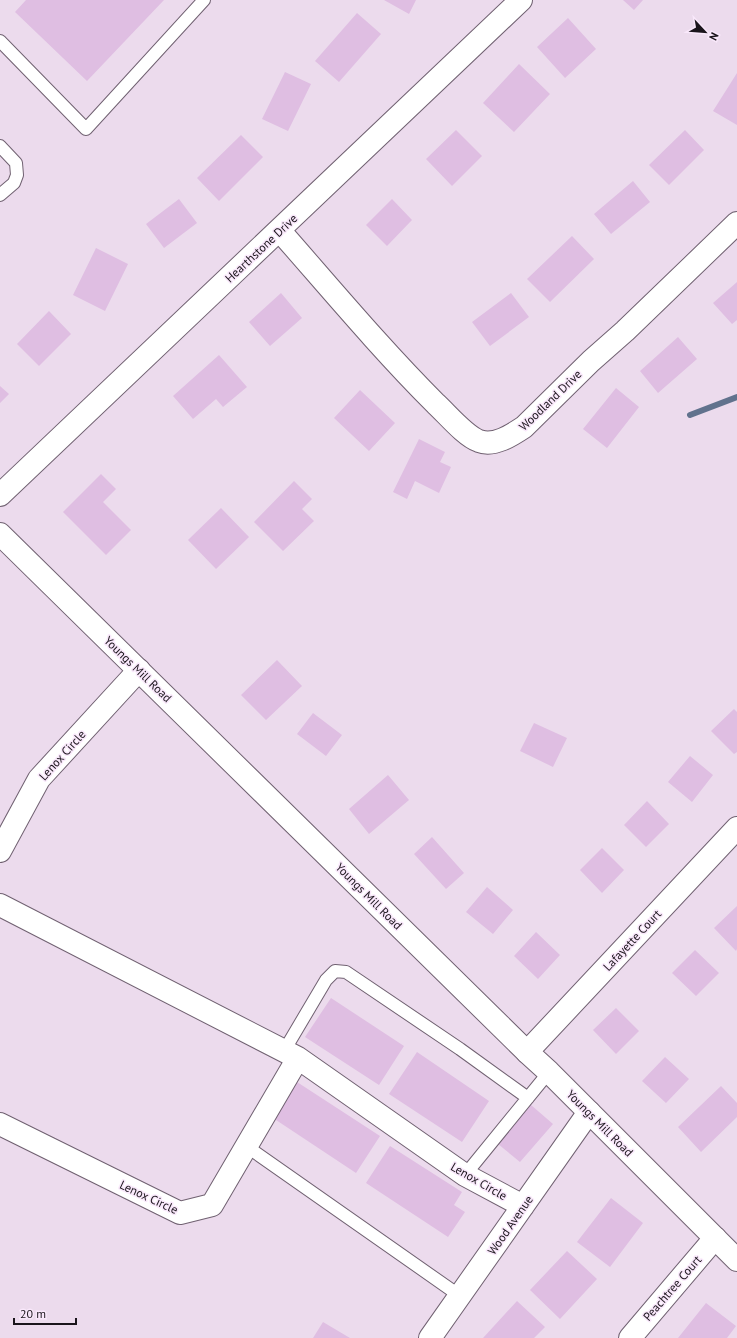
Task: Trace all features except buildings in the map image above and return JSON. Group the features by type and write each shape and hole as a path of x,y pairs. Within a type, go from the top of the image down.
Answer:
{"street":[{"name":"Hearthstone Drive","path":"0,495 280,231 521,0"},
{"name":"Woodland Drive","path":"280,231 407,374 464,431 479,441 490,443 512,435 524,427 591,361 625,331 737,223"},
{"name":"Youngs Mill Road","path":"0,534 549,1072 737,1260"},
{"name":"Lenox Circle","path":"0,851 39,779 139,670"},
{"name":"Lafayette Court","path":"527,1052 737,828"},
{"name":"Lenox Circle","path":"0,905 291,1055 465,1175 523,1206"},
{"name":"Lenox Circle","path":"0,1124 180,1213 212,1205 246,1146 291,1055"},
{"name":"Wood Avenue","path":"430,1338 589,1112"},
{"name":"Peachtree Court","path":"630,1338 715,1238"}],"lane":[{"path":"0,41 86,129 204,0"},
{"path":"0,146 16,163 17,175 14,183 0,195"},
{"path":"291,1055 326,980 335,971 346,972 460,1049 528,1098"},
{"path":"465,1175 549,1072"},
{"path":"246,1146 460,1296"}],"waterway":[{"path":"690,415 737,397"}]}
